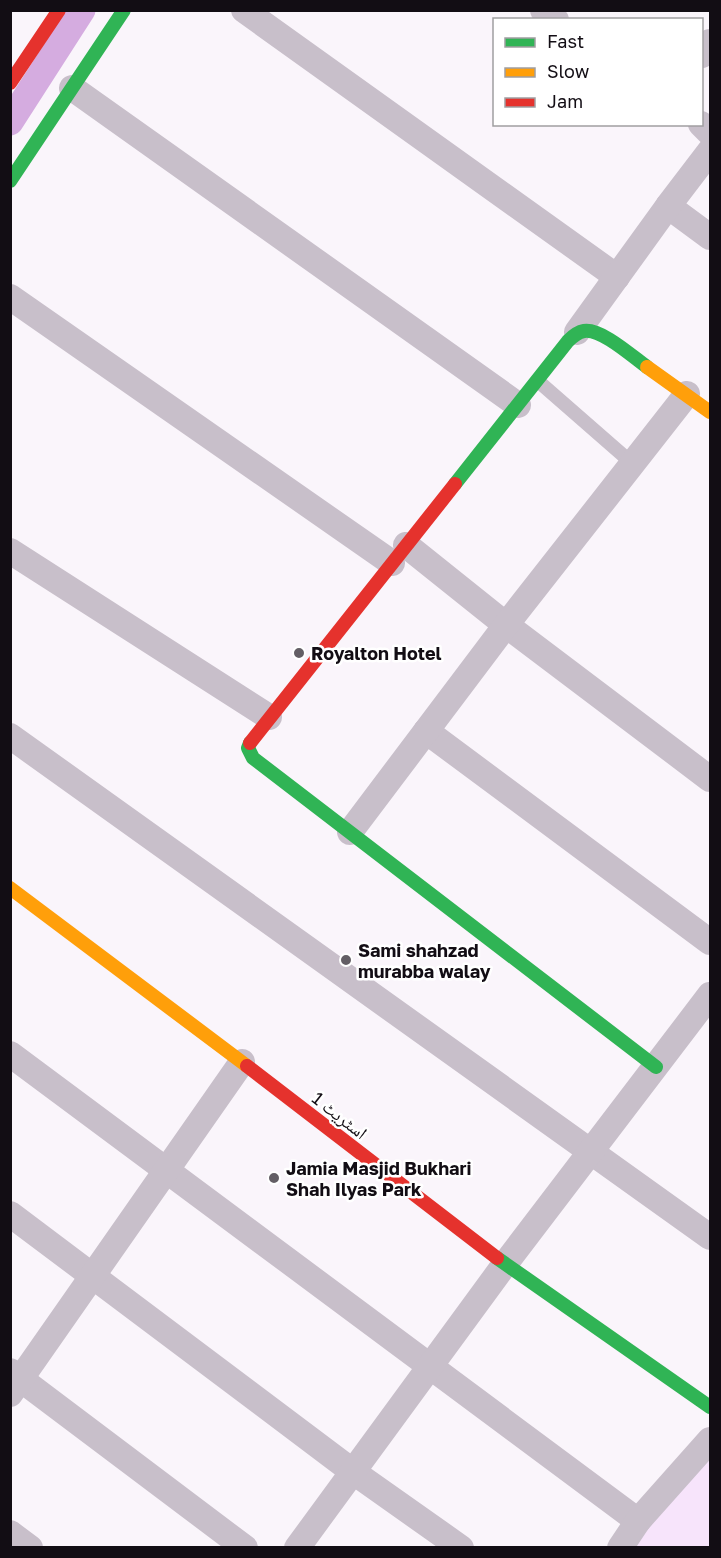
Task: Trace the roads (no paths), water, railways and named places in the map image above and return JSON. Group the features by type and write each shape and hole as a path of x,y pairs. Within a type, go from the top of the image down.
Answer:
{"street":[{"path":"10,83 59,10"},
{"path":"10,182 124,10"},
{"path":"244,10 617,277"},
{"path":"72,88 518,405"},
{"path":"656,1066 253,758 248,748 251,740 269,717 577,332 668,206 711,151"},
{"path":"668,206 711,237"},
{"path":"10,297 506,625 711,779"},
{"path":"577,332 588,329 599,333 711,412"},
{"path":"350,832 506,625 687,394"},
{"path":"10,551 269,717"},
{"path":"426,731 711,942"},
{"path":"10,736 711,1237"},
{"name":"اسٹریٹ 1","path":"10,888 505,1264 711,1407"},
{"path":"297,1548 505,1264 711,995"},
{"path":"10,1054 638,1521"},
{"path":"242,1062 93,1276 14,1381 245,1548"},
{"path":"10,1214 352,1471 461,1548"},
{"path":"620,1548 638,1521 711,1440"},
{"path":"10,1533 30,1548"}],"lane":[{"path":"538,381 633,464"}],"waterway":[{"path":"10,122 82,10"}],"place":[{"name":"Royalton Hotel","path":"299,653"},
{"name":"Sami shahzad murabba walay","path":"346,960"},
{"name":"Jamia Masjid Bukhari Shah Ilyas Park","path":"274,1178"}]}
